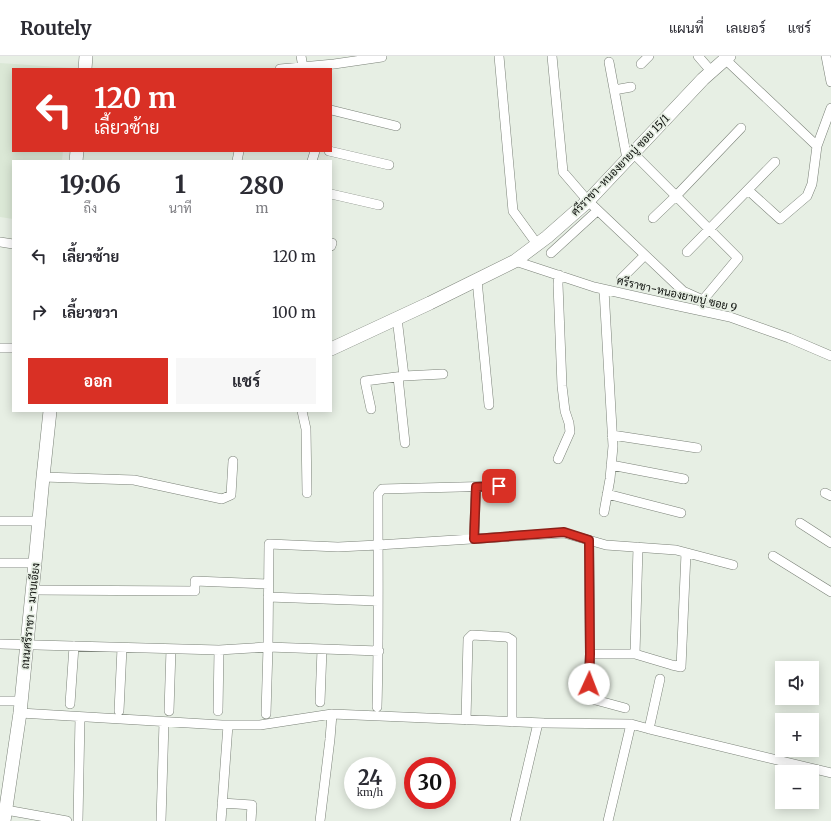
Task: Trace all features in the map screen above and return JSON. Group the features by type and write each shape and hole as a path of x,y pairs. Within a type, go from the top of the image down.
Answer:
{"street":[{"path":"85,68 86,56"},
{"path":"301,56 303,67"},
{"path":"292,68 354,61 382,56"},
{"path":"499,56 513,211 537,244"},
{"path":"552,56 563,172 588,202 683,292 703,300 738,258 676,196 630,156 608,62"},
{"path":"641,64 649,56"},
{"path":"698,56 711,71"},
{"path":"826,56 831,82"},
{"path":"727,58 817,146"},
{"name":"ศรีราชา-หนองยายบู่ ซอย 15/1","path":"332,349 516,261 588,202 703,78 727,58"},
{"path":"614,90 631,86"},
{"path":"748,190 780,219 807,196 812,184 817,146 831,108"},
{"path":"332,110 396,126"},
{"path":"653,218 741,128"},
{"path":"332,152 390,165"},
{"path":"687,252 775,162"},
{"path":"332,194 379,205"},
{"path":"551,253 597,211"},
{"path":"0,242 12,244"},
{"path":"621,279 645,255"},
{"name":"ศรีราชา-หนองยายบู่ ซอย 9","path":"516,261 604,290 730,317 789,338 831,356"},
{"path":"558,459 570,432 565,411 562,386 558,284 559,275"},
{"path":"477,280 489,405"},
{"path":"604,290 612,435 610,479 604,512"},
{"path":"398,318 405,443"},
{"path":"0,348 12,348"},
{"path":"370,409 365,382 401,376 443,374"},
{"name":"ถนนศรีราชา - มาบเอียง","path":"5,815 20,707 50,412"},
{"path":"302,412 306,429 307,493"},
{"path":"612,435 697,448"},
{"path":"43,477 134,480 222,499 231,495 233,461"},
{"path":"611,465 684,479"},
{"path":"377,707 379,651 378,494 382,488 499,486"},
{"path":"474,539 476,487"},
{"path":"608,494 681,513"},
{"path":"0,521 39,521"},
{"path":"800,523 831,543"},
{"path":"266,714 269,544 338,547 378,546 564,532 606,545 676,550 733,565"},
{"path":"589,540 590,654 588,698 625,708"},
{"path":"635,654 638,547"},
{"path":"590,654 635,654 681,667 686,552"},
{"path":"773,556 831,592"},
{"path":"0,563 35,563"},
{"path":"32,590 195,591 195,582 268,584"},
{"path":"268,597 378,601"},
{"path":"466,720 468,639 472,635 507,637 512,640 512,722"},
{"path":"0,644 219,650 268,647 379,651"},
{"path":"70,704 74,646"},
{"path":"119,711 122,648"},
{"path":"169,711 171,649"},
{"path":"218,711 219,650"},
{"path":"320,702 322,650"},
{"path":"649,729 660,679"},
{"path":"0,701 20,707 80,717 228,725 260,725 332,714 538,723 631,724 831,772"},
{"path":"320,821 332,714"},
{"path":"78,821 80,717"},
{"path":"161,821 164,722"},
{"path":"515,821 538,723"},
{"path":"608,821 631,724"},
{"path":"221,821 228,725"},
{"path":"222,803 252,805 251,821"},
{"path":"5,815 66,821"}],"shaded area":[{"path":"0,63 73,68 12,68 12,152 63,152 62,160 12,160 12,219 0,217"}],"route":[{"path":"499,486 476,487 474,539 564,532 589,540 589,684"}]}
